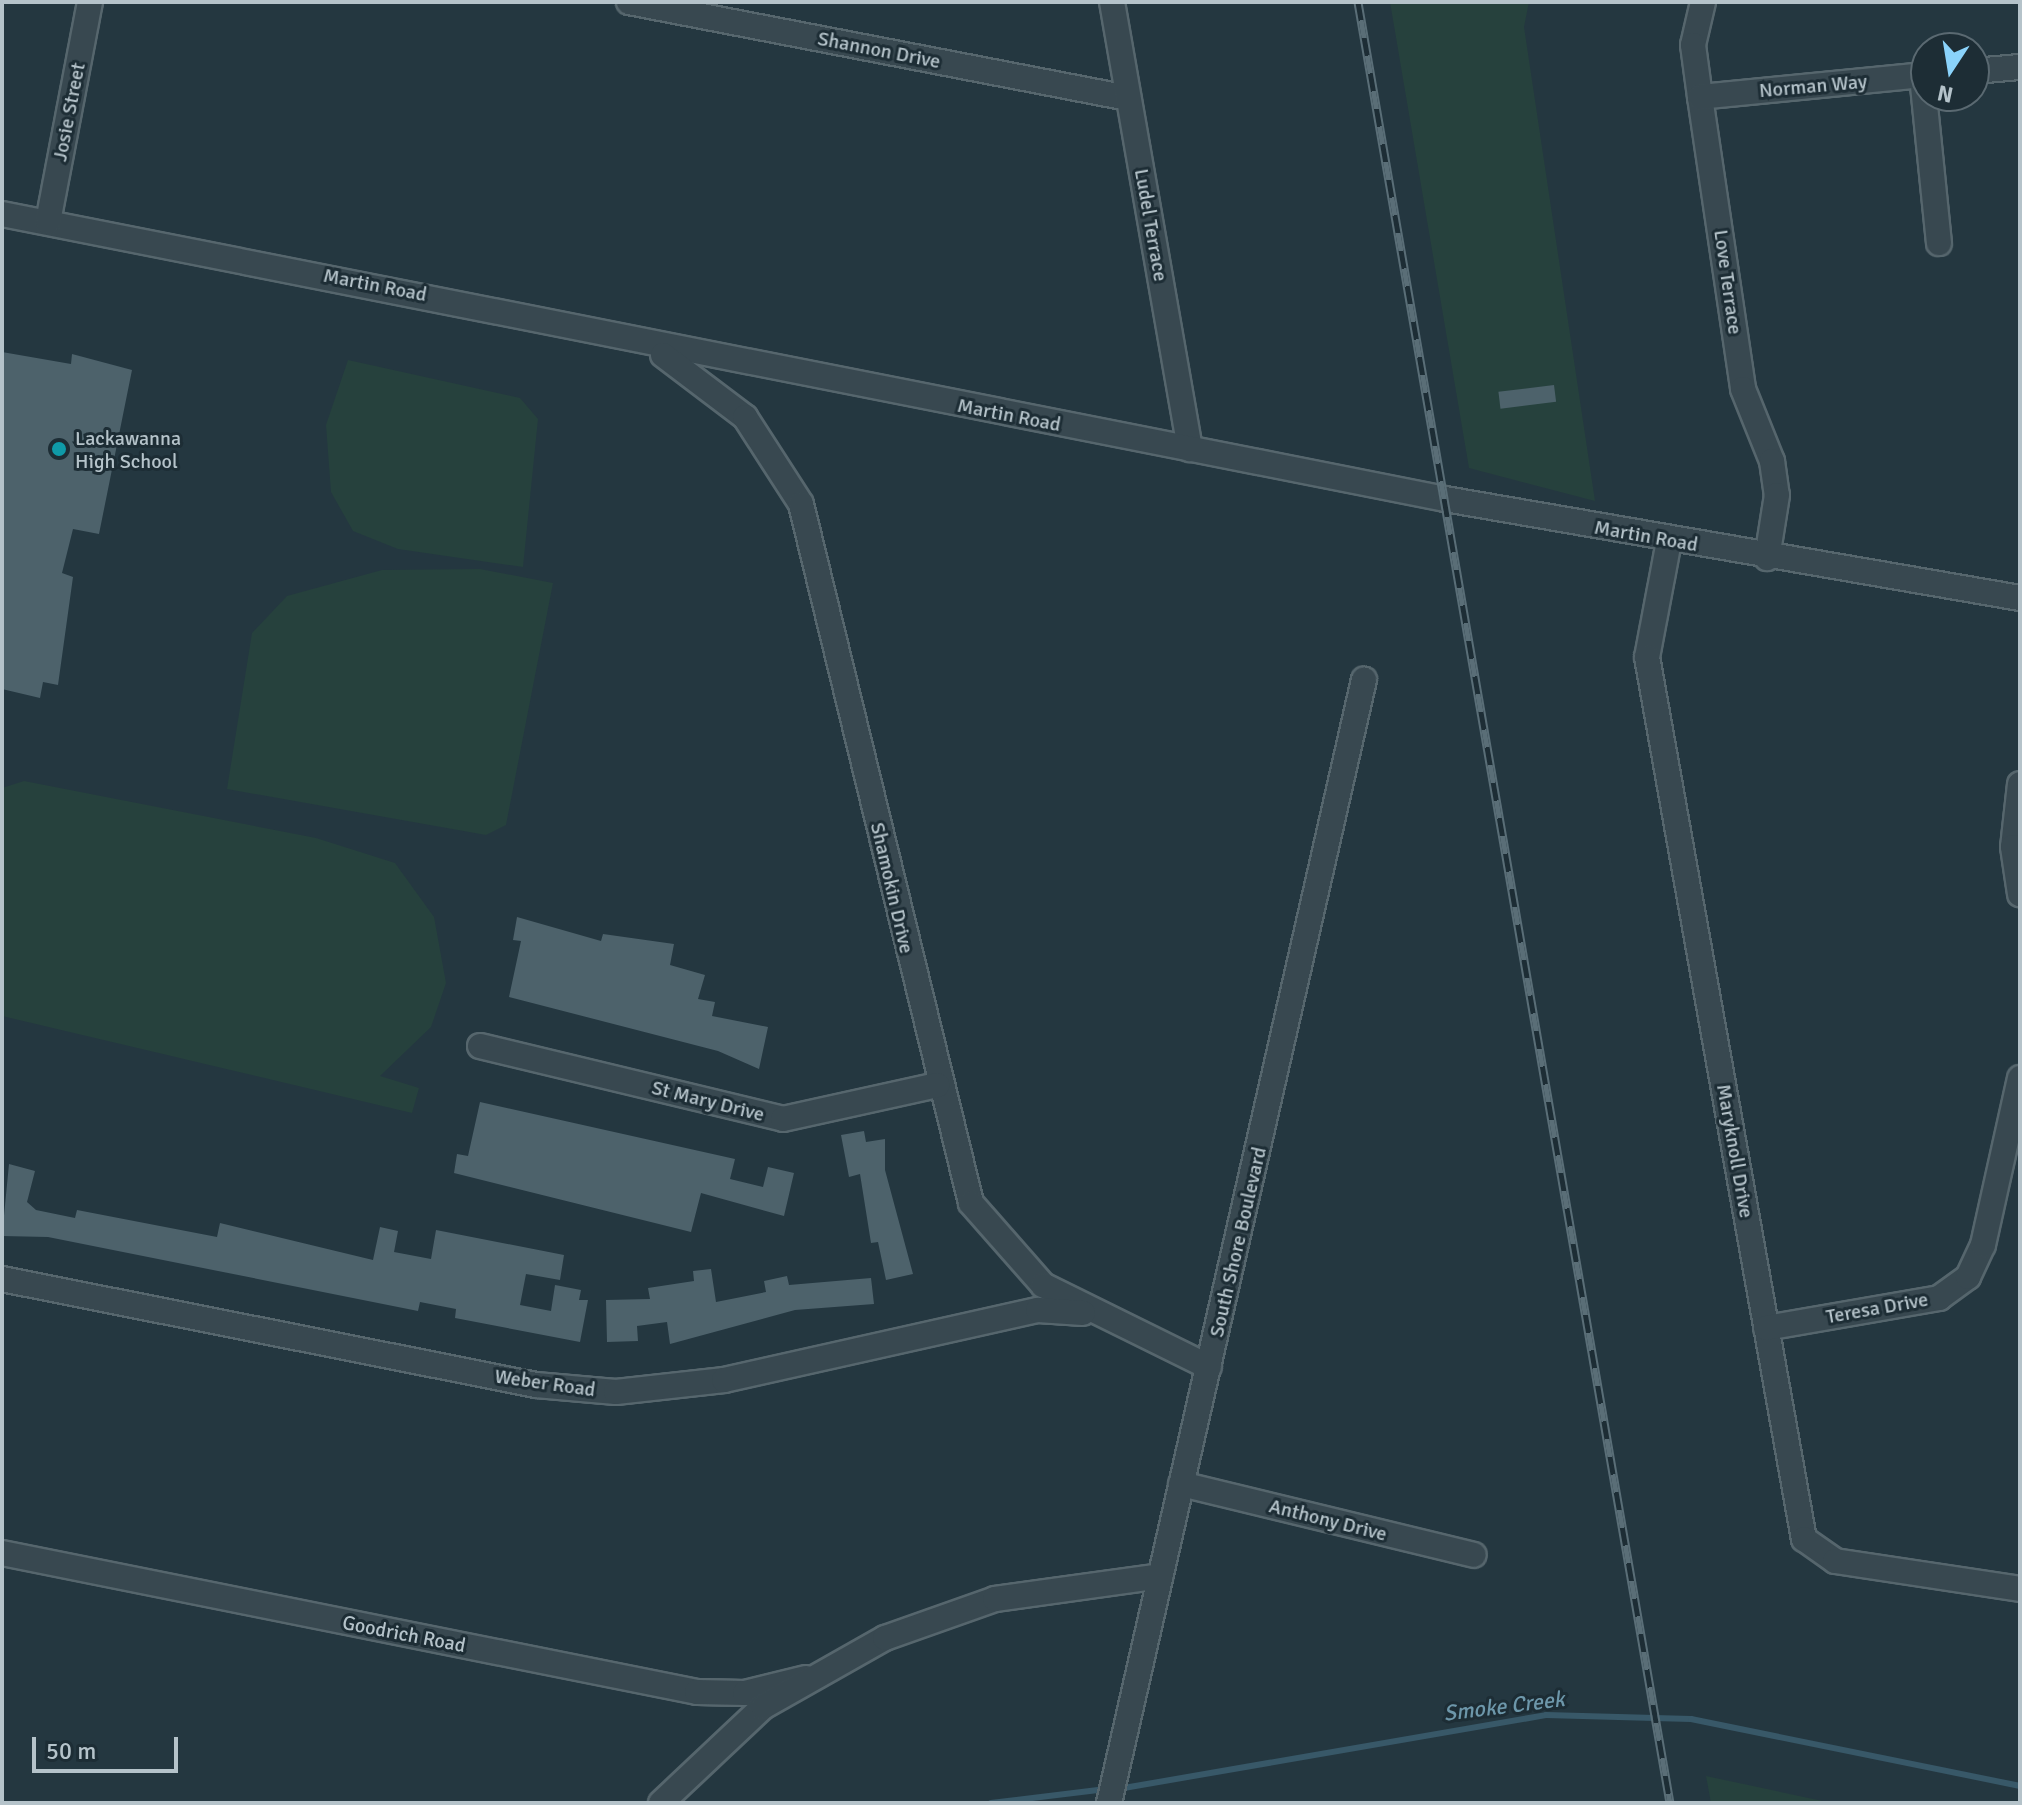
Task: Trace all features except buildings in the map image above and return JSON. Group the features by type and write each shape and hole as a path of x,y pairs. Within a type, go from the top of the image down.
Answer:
{"street":[{"name":"Josie Street","path":"48,222 90,2"},
{"name":"Shannon Drive","path":"629,2 1128,98"},
{"name":"Ludel Terrace","path":"1112,2 1190,449"},
{"name":"Love Terrace","path":"1703,2 1693,45 1743,389 1772,461 1777,495 1767,558"},
{"path":"1990,70 2020,67"},
{"name":"Norman Way","path":"1700,97 1910,77"},
{"path":"1927,112 1939,243"},
{"name":"Martin Road","path":"2,214 560,321 647,346 1669,541 2020,598"},
{"name":"Shamokin Drive","path":"647,346 745,417 801,504 958,1173 989,1231 1043,1285 1089,1314 1209,1367"},
{"name":"Maryknoll Drive","path":"1669,541 1647,657 1766,1328 1808,1544 1835,1561 2020,1589"},
{"name":"South Shore Boulevard","path":"1109,1803 1364,680"},
{"path":"2020,784 2013,847 2020,894"},
{"name":"St Mary Drive","path":"480,1046 783,1119 937,1085"},
{"name":"Teresa Drive","path":"1766,1328 1939,1298 1968,1277 1983,1245 2020,1078"},
{"name":"Weber Road","path":"2,1279 603,1392 724,1380 1038,1310 1089,1314"},
{"name":"Anthony Drive","path":"1181,1484 1474,1555"},
{"name":"Goodrich Road","path":"2,1553 697,1692 745,1693 806,1678"},
{"path":"661,1803 714,1748 806,1678 885,1638 995,1599 1160,1576"}],"green space":[{"path":"1390,2 1529,2 1524,27 1595,501 1469,468"},
{"path":"348,360 520,398 538,419 523,567 398,549 353,531 331,492 326,425"},
{"path":"480,569 553,583 506,825 486,835 227,789 252,633 287,596 382,570"},
{"path":"24,781 316,838 395,863 434,917 446,983 431,1027 380,1076 419,1088 412,1113 2,1016 2,788"},
{"path":"1706,1776 1832,1803 1711,1803"}],"waterway":[{"name":"Smoke Creek","path":"1118,1789 1546,1715 1691,1719 2020,1786"},
{"name":"Smoke Creek","path":"991,1803 1106,1789"}],"railway":[{"path":"1358,2 1670,1803"}],"place":[{"name":"Lackawanna High School","path":"59,449"}]}
